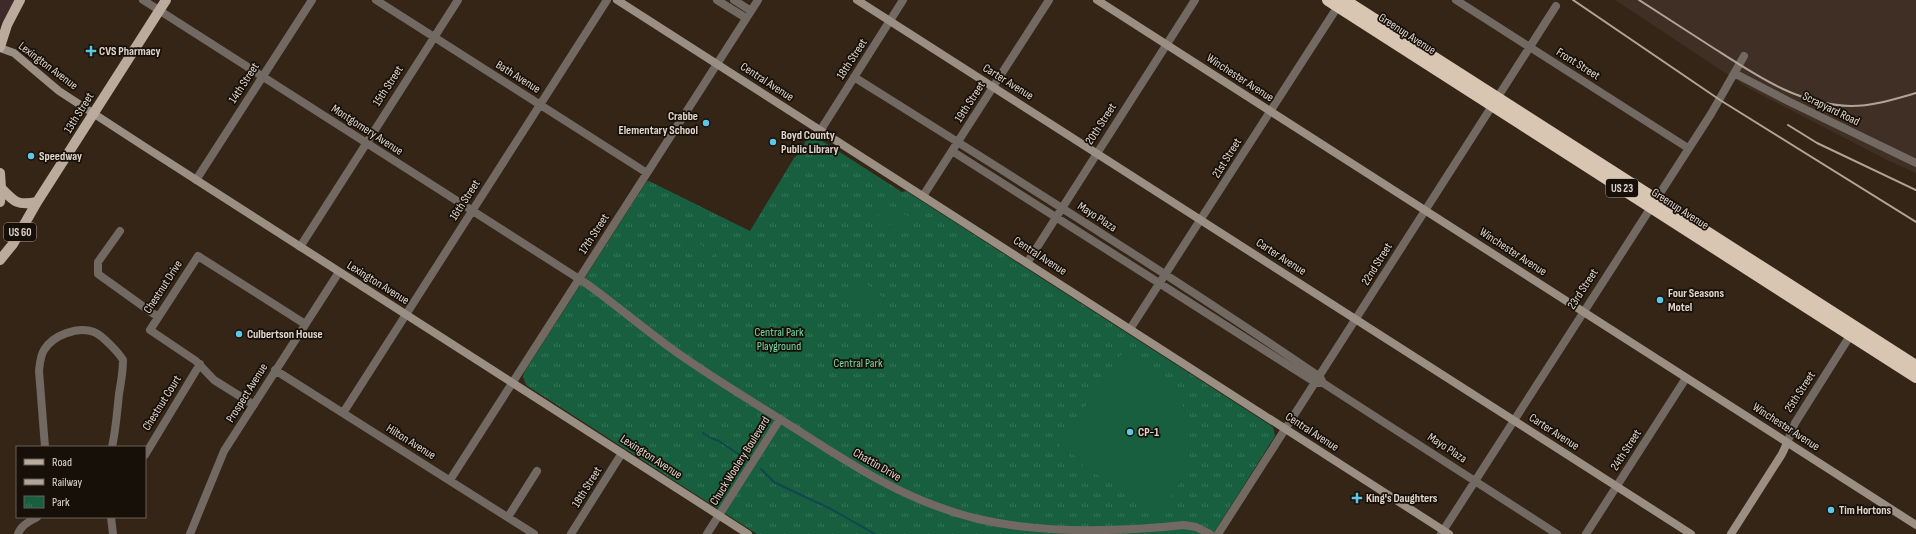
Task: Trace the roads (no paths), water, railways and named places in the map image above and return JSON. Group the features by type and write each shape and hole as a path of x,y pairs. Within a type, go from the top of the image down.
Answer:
{"highway":[{"name":"Greenup Avenue","path":"1338,2 1853,331 1916,377"},
{"name":"Greenup Avenue","path":"1853,331 1916,366"}],"main road":[{"path":"0,48 7,26 20,0"},
{"name":"13th Street","path":"0,260 13,244 37,202 166,0"},
{"path":"0,174 0,202"},
{"path":"1,188 18,203 37,202"}],"street":[{"name":"Montgomery Avenue","path":"143,0 579,279"},
{"name":"14th Street","path":"196,180 312,0"},
{"name":"Bath Avenue","path":"376,0 647,174"},
{"name":"15th Street","path":"300,247 458,0"},
{"name":"16th Street","path":"343,413 608,0"},
{"name":"Central Avenue","path":"617,0 1286,429 1445,533"},
{"path":"717,0 746,18"},
{"path":"734,0 751,11"},
{"name":"17th Street","path":"450,480 758,0"},
{"name":"Carter Avenue","path":"857,0 1097,152 1356,320 1692,534"},
{"name":"18th Street","path":"820,130 903,0"},
{"name":"19th Street","path":"923,196 1049,0"},
{"name":"Winchester Avenue","path":"1097,0 1916,525"},
{"name":"20th Street","path":"1027,263 1195,0"},
{"name":"Front Street","path":"1456,0 1688,148"},
{"name":"21st Street","path":"1130,329 1202,220 1338,2"},
{"name":"22nd Street","path":"1218,534 1286,429 1320,381 1356,320 1556,6"},
{"name":"Lexington Avenue","path":"0,48 14,53 51,85 94,114 748,534"},
{"name":"23rd Street","path":"1445,533 1514,420 1736,74 1744,56"},
{"name":"Scrapyard Road","path":"1736,74 1808,111 1916,163"},
{"name":"Mayo Plaza","path":"854,77 1165,275 1320,381"},
{"name":"Mayo Plaza","path":"952,151 1159,284 1320,381 1476,480 1557,534"},
{"path":"120,232 98,262 98,274 100,278 158,316"},
{"name":"Chestnut Drive","path":"254,405 214,380 200,364 150,330 158,316 198,256 305,324"},
{"name":"Prospect Avenue","path":"190,534 224,450 339,272"},
{"name":"Chattin Drive","path":"579,279 610,300 673,350 780,419 882,483 932,506 972,518 1009,525 1063,529 1127,530 1184,525 1196,527 1210,534"},
{"path":"45,446 39,371 40,358 50,343 63,335 82,330 94,331 100,335 123,360 123,375 119,394 116,430 112,446"},
{"name":"25th Street","path":"1731,534 1782,454 1795,422 1853,331"},
{"name":"Chestnut Court","path":"146,453 200,364"},
{"name":"Hilton Avenue","path":"275,370 534,534"},
{"name":"24th Street","path":"1586,534 1686,378"},
{"name":"Chuck Woolery Boulevard","path":"708,534 780,419"},
{"name":"18th Street","path":"571,534 622,453"},
{"path":"508,518 537,471"},
{"path":"18,534 20,528 35,518"},
{"path":"111,518 113,534"}],"waterway":[{"path":"703,433 719,441 744,458"},
{"path":"761,469 774,482 831,509 875,534"}],"railway":[{"path":"1573,0 1720,100 1916,222"},
{"path":"1639,0 1763,79 1796,95 1832,104 1859,106 1892,100 1916,93"},
{"path":"1788,125 1817,143 1916,190"}],"place":[{"name":"CVS Pharmacy","path":"91,51"},
{"name":"Crabbe Elementary School","path":"706,123"},
{"name":"Boyd County Public Library","path":"773,142"},
{"name":"Speedway","path":"31,156"},
{"name":"Four Seasons Motel","path":"1660,300"},
{"name":"Culbertson House","path":"239,334"},
{"name":"CP-1","path":"1130,432"},
{"name":"King's Daughters","path":"1357,498"},
{"name":"Tim Hortons","path":"1831,510"}],"park label":[{"name":"Central Park Playground","path":"779,339"},
{"name":"Central Park","path":"858,363"}]}
